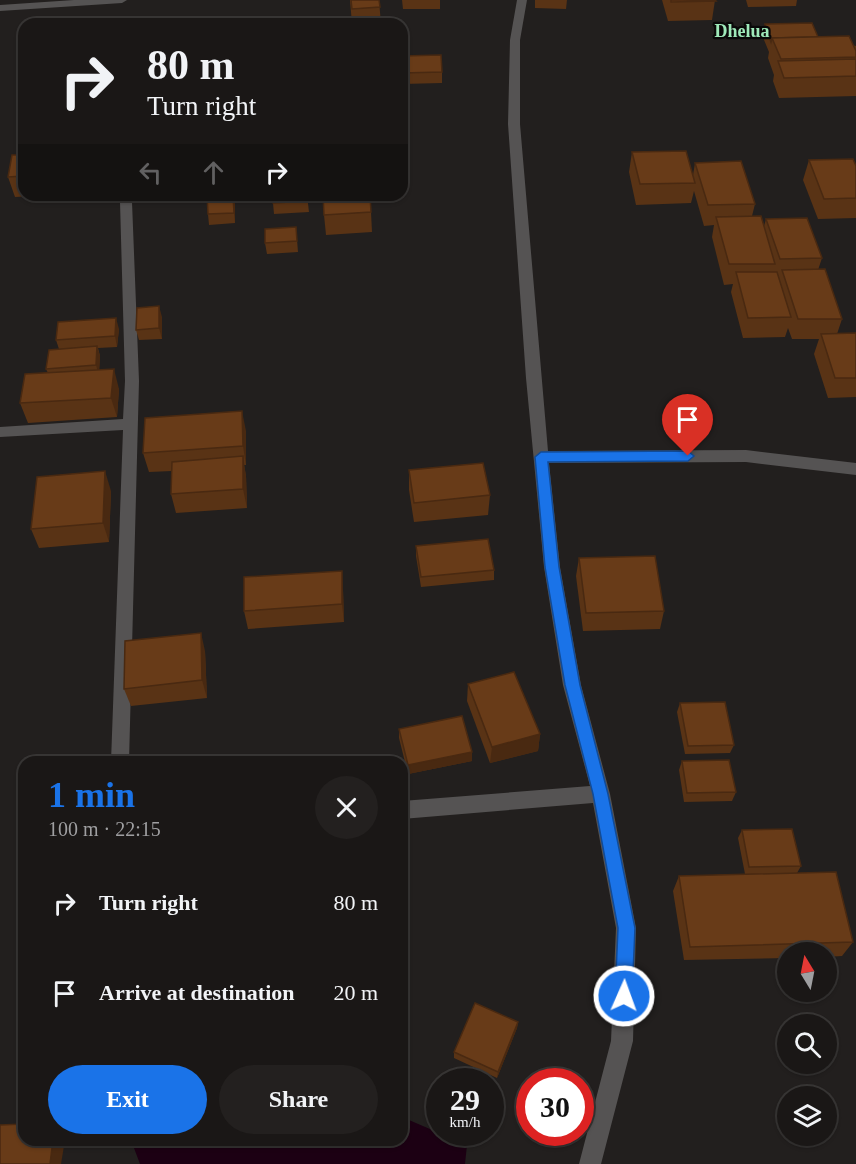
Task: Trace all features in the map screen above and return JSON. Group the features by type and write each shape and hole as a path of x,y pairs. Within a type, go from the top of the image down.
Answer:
{"street":[{"path":"0,8 122,0"},
{"path":"522,0 514,40 514,124 533,378 552,567 570,674 601,794 626,928 622,1041 590,1164"},
{"path":"120,756 132,381 126,202"},
{"path":"0,432 130,424"},
{"path":"541,457 746,456 856,469"},
{"path":"408,810 601,794"}],"shaded area":[{"path":"408,1120 426,1127 426,1146 467,1146 465,1164 140,1164 133,1146 408,1146"}],"building":[{"path":"351,0 379,0 380,7 352,9"},
{"path":"671,0 715,0 716,1 671,2"},
{"path":"812,23 818,37 772,38 771,42 765,24"},
{"path":"849,36 856,51 856,57 781,59 772,38"},
{"path":"441,55 442,72 408,73 408,56"},
{"path":"856,59 856,76 784,78 778,61"},
{"path":"686,151 695,183 640,184 632,152"},
{"path":"12,155 18,155 18,176 8,177"},
{"path":"853,159 856,166 856,198 824,199 809,160"},
{"path":"741,161 755,204 708,205 695,163"},
{"path":"207,201 233,201 234,213 208,214"},
{"path":"273,201 308,201 273,203"},
{"path":"323,201 370,201 371,212 324,215"},
{"path":"761,216 775,264 729,264 716,217"},
{"path":"807,218 822,258 780,259 766,219"},
{"path":"296,227 297,241 265,243 265,229"},
{"path":"825,269 842,319 798,319 782,270"},
{"path":"736,272 777,272 791,317 748,318"},
{"path":"159,306 159,328 136,330 137,308"},
{"path":"116,318 115,336 56,340 58,322"},
{"path":"856,333 856,378 835,378 821,334"},
{"path":"97,346 96,365 46,369 49,350"},
{"path":"114,369 111,398 20,403 25,374"},
{"path":"242,411 243,446 143,453 145,418"},
{"path":"243,456 243,489 171,494 172,462"},
{"path":"483,463 490,495 414,503 409,470"},
{"path":"105,471 103,523 31,529 37,477"},
{"path":"488,539 494,570 421,577 416,546"},
{"path":"655,556 664,611 586,613 579,558"},
{"path":"342,571 342,604 244,611 244,577"},
{"path":"201,633 202,680 124,689 125,641"},
{"path":"514,672 540,734 492,747 468,684"},
{"path":"725,702 734,745 688,746 680,703"},
{"path":"462,716 472,752 408,765 408,756 406,756 399,729"},
{"path":"729,760 736,792 687,793 682,761"},
{"path":"792,829 801,866 749,867 742,830"},
{"path":"836,872 853,942 777,942 777,944 690,947 679,876"},
{"path":"475,1003 518,1022 500,1068 489,1068 454,1052"},
{"path":"18,1124 18,1146 52,1146 50,1164 0,1164 0,1125"}],"district":[{"name":"Dhelua","path":"742,31"}],"route":[{"path":"624,996 626,928 601,794 572,685 552,567 541,457 688,456"}]}
